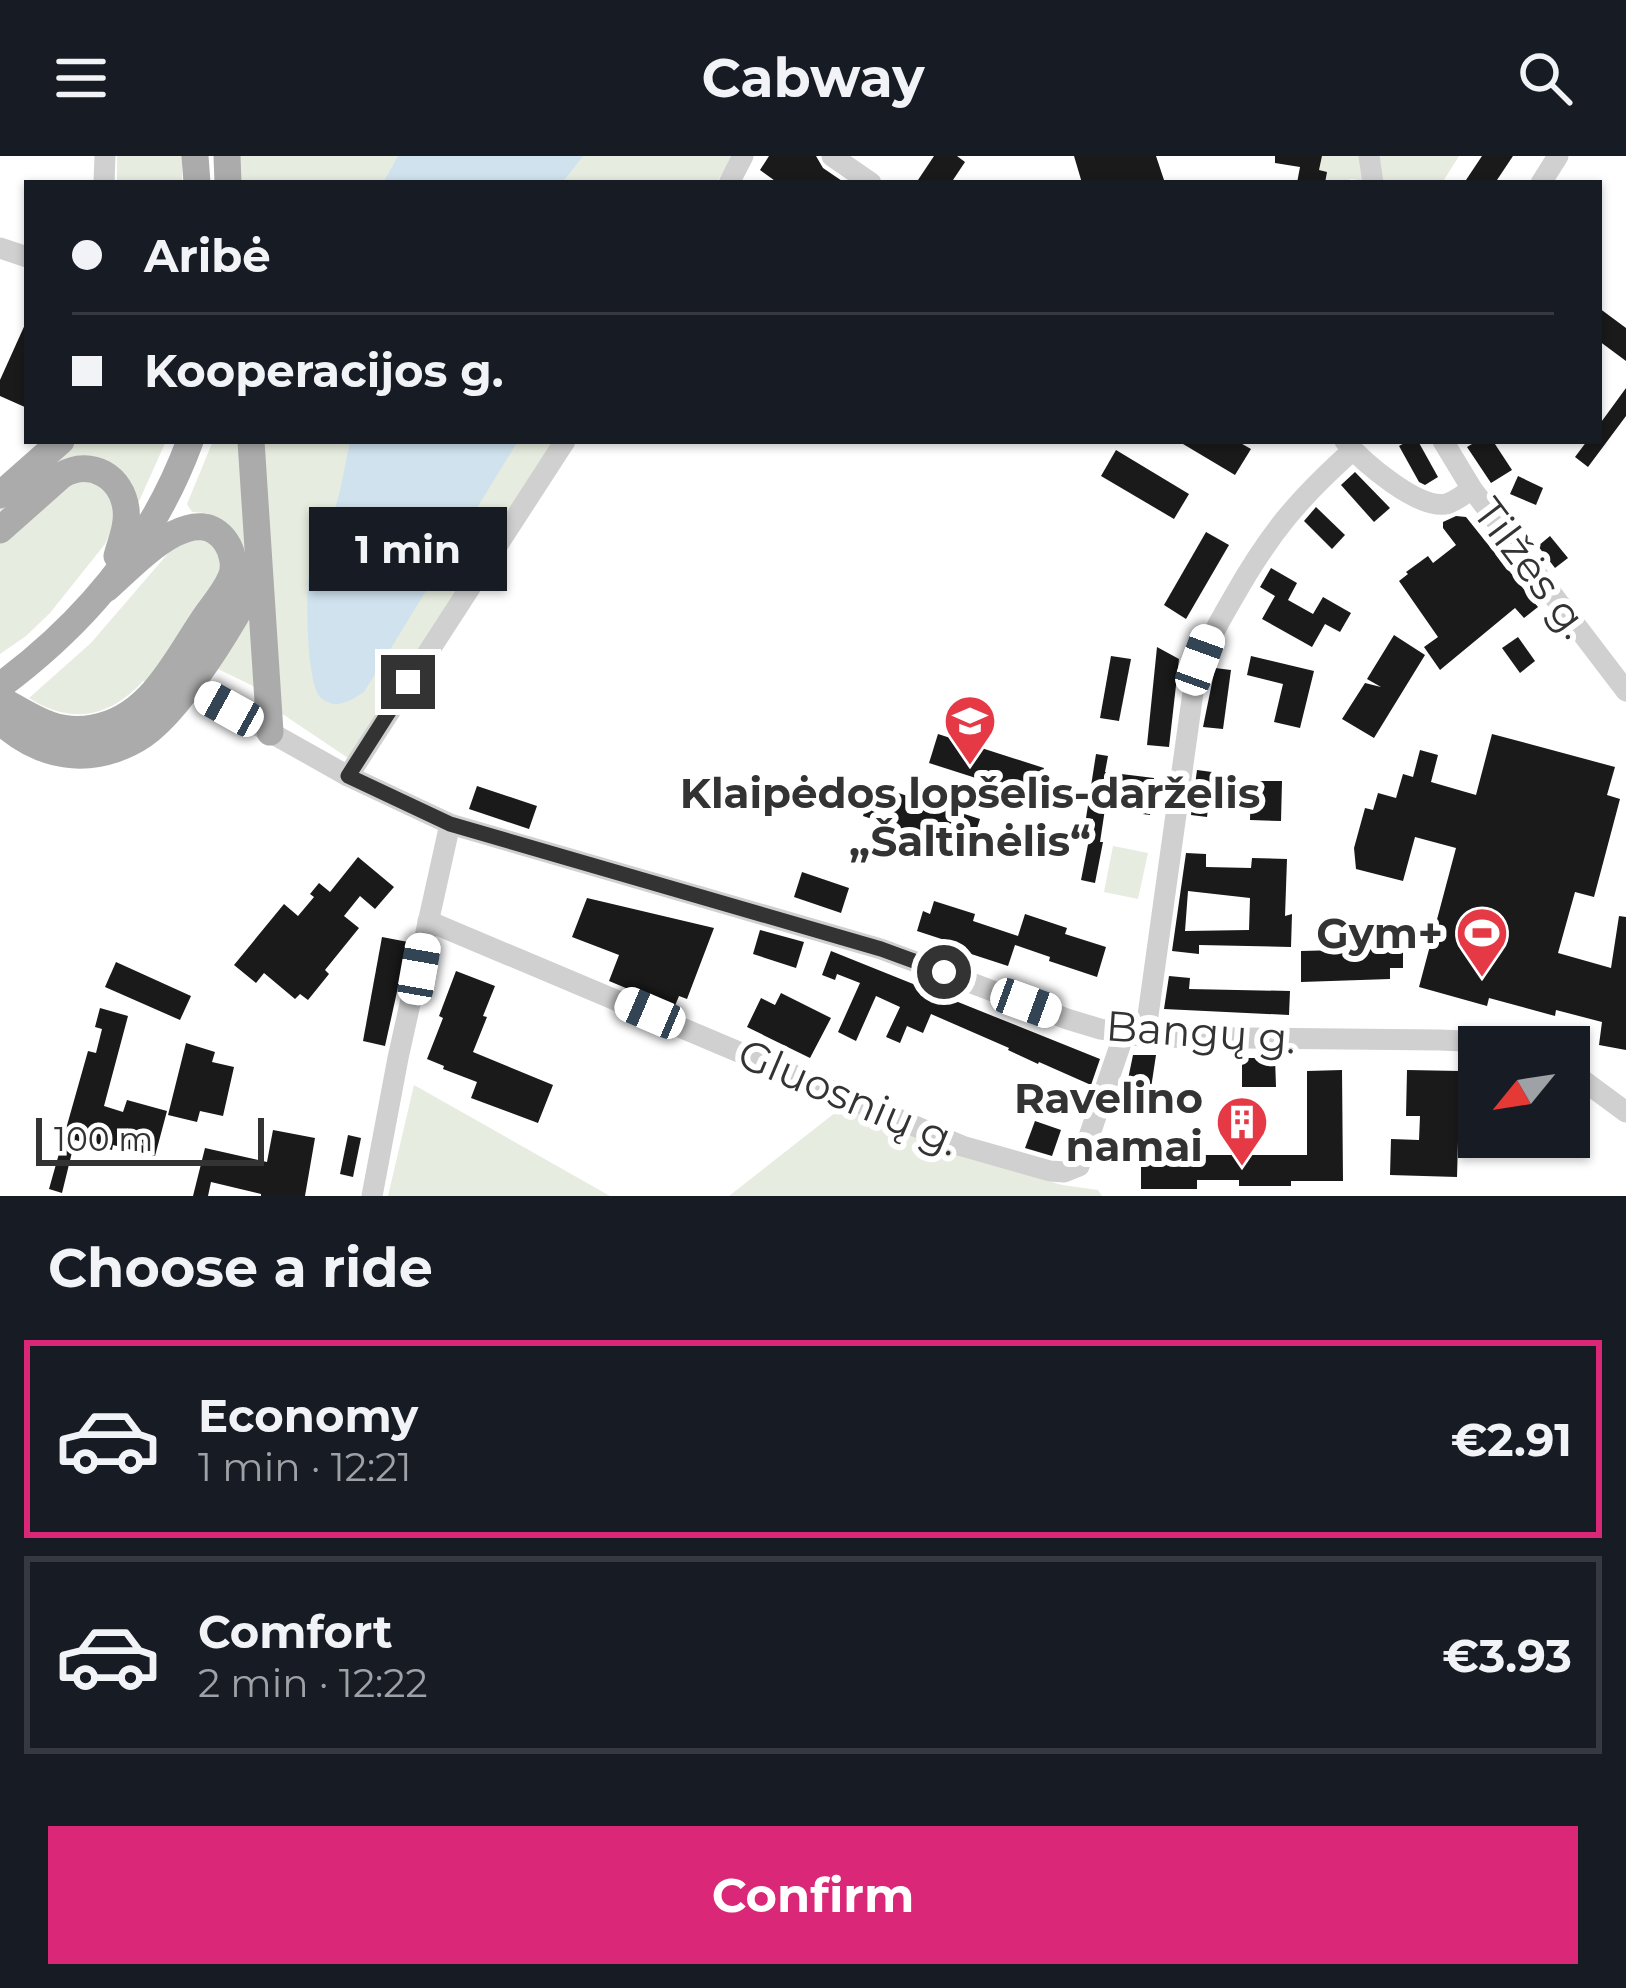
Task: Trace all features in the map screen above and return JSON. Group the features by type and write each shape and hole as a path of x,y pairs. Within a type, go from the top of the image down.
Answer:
{"main road":[{"path":"0,495 59,444"},
{"path":"106,589 150,523 189,444"},
{"path":"251,444 270,732"},
{"path":"0,530 71,470 102,471 126,504 126,526 106,589"},
{"path":"0,686 170,536 188,527 210,528 230,548 232,575 150,730 136,740 95,753 73,754 43,751 0,721"},
{"path":"0,699 51,727 94,728 127,716 177,680 242,607 258,576"}],"street":[{"path":"832,156 867,180"},
{"path":"348,776 564,444"},
{"name":"Tilžės g.","path":"1445,444 1472,489 1626,691"},
{"path":"1134,1035 1200,660 1209,636 1262,547 1349,446 1387,478 1429,502 1446,504 1472,489"},
{"name":"Bangų g.","path":"177,680 348,776 450,824 881,949 1067,1018 1134,1035 1458,1041"},
{"path":"372,1196 450,824"},
{"name":"Gluosnių g.","path":"428,921 962,1146 1050,1171 1079,1166 1134,1035"},
{"path":"1590,1085 1626,1112"}],"shaded area":[{"path":"117,156 182,156 182,180 117,180"},
{"path":"235,156 733,156 718,180 237,180"},
{"path":"1322,156 1364,156 1365,180 1324,180 1319,170"},
{"path":"1376,156 1459,156 1444,180 1383,180"},
{"path":"69,444 165,444 136,508 106,465 0,517 0,507"},
{"path":"212,444 239,444 246,545 233,592 223,523 207,513 192,512 187,504"},
{"path":"257,444 553,444 348,758 281,713"},
{"path":"74,477 110,489 115,522 105,544 50,613 0,654 0,542"},
{"path":"206,533 227,567 149,683 143,681 117,703 89,714 60,712 29,698 91,643 177,543"},
{"path":"249,614 257,688 216,668"},
{"path":"1113,846 1148,853 1138,899 1104,892"},
{"path":"414,1085 610,1196 388,1196"},
{"path":"845,1105 962,1155 1062,1185 1098,1190 1102,1196 729,1196"}],"water":[{"path":"398,156 583,156 564,180 385,180"},
{"path":"349,444 516,444 364,692 332,704 321,698 312,675 308,579 336,506"}],"building":[{"path":"769,156 816,156 823,168 841,180 774,180 760,170"},
{"path":"934,156 957,156 965,162 953,180 918,180"},
{"path":"1074,156 1156,156 1164,180 1081,180"},
{"path":"1275,156 1322,156 1319,170 1327,172 1326,180 1298,180 1300,167 1275,163"},
{"path":"1482,156 1513,156 1497,180 1466,180"},
{"path":"1602,310 1626,328 1626,361 1602,343"},
{"path":"24,327 24,407 0,396 0,380"},
{"path":"1626,388 1626,416 1588,467 1575,457 1585,444 1602,444 1602,421"},
{"path":"1183,444 1242,444 1251,449 1235,475"},
{"path":"1420,444 1438,477 1425,485 1419,482 1399,446"},
{"path":"1495,444 1512,470 1491,483 1467,447"},
{"path":"1116,450 1189,494 1174,519 1101,476"},
{"path":"1355,472 1390,508 1374,522 1341,485"},
{"path":"1518,476 1543,488 1536,505 1510,494"},
{"path":"1316,507 1345,535 1332,549 1304,521"},
{"path":"1466,517 1538,607 1524,618 1515,608 1440,670 1424,647 1438,637 1399,581 1428,556 1433,563 1456,545 1443,522"},
{"path":"1206,532 1229,545 1186,619 1164,605"},
{"path":"1550,536 1568,558 1555,568 1538,546"},
{"path":"1271,568 1297,583 1288,600 1313,614 1323,597 1351,613 1340,632 1325,624 1312,647 1262,619 1275,596 1260,587"},
{"path":"1394,635 1425,655 1374,738 1342,719 1365,683 1381,687 1367,679"},
{"path":"1518,637 1535,661 1520,673 1502,648"},
{"path":"1157,647 1179,659 1169,747 1147,745"},
{"path":"1111,656 1131,659 1119,721 1100,718"},
{"path":"1251,656 1314,671 1300,728 1274,722 1283,684 1247,675"},
{"path":"1215,668 1231,670 1223,729 1203,727"},
{"path":"938,734 1044,768 1035,797 929,763"},
{"path":"1492,734 1615,767 1607,795 1620,799 1594,897 1575,892 1558,953 1611,968 1619,916 1626,917 1626,1050 1599,1045 1602,1022 1556,1010 1555,1016 1489,998 1487,1006 1419,987 1456,848 1415,837 1403,881 1356,869 1354,848 1365,808 1373,810 1378,793 1396,798 1403,774 1413,777 1420,750 1438,755 1431,782 1476,795"},
{"path":"1096,754 1108,756 1105,772 1154,778 1150,815 1105,809 1095,883 1081,880 1093,819 1086,818"},
{"path":"1197,770 1212,772 1207,817 1191,815"},
{"path":"1251,781 1282,781 1281,821 1250,820"},
{"path":"873,785 980,819 970,851 863,816"},
{"path":"477,786 537,806 529,829 469,809"},
{"path":"1186,853 1206,854 1206,867 1251,868 1252,858 1287,859 1285,916 1292,914 1291,947 1199,945 1199,954 1172,951","holes":["1188,891 1250,898 1249,930 1185,931"]},
{"path":"358,857 394,887 375,909 360,896 344,916 359,928 308,1000 300,994 295,999 264,973 256,983 234,965 284,904 298,916 319,883 330,892"},
{"path":"802,872 849,888 841,913 794,897"},
{"path":"587,898 714,928 687,999 679,996 674,1008 609,981 619,955 572,937"},
{"path":"934,901 975,914 973,921 1018,936 1025,914 1067,928 1065,934 1106,947 1097,977 1015,945 1008,966 917,931 923,911 930,914"},
{"path":"760,930 804,942 796,968 753,954"},
{"path":"382,937 408,942 385,1046 363,1041"},
{"path":"1378,942 1403,942 1403,968 1390,968 1390,979 1301,982 1301,951 1378,949"},
{"path":"831,951 1100,1059 1091,1085 931,1014 923,1033 907,1026 900,1043 886,1037 900,1007 876,996 856,1041 838,1032 860,983 837,974 835,980 822,975"},
{"path":"116,962 191,996 180,1020 105,987"},
{"path":"456,971 495,986 473,1052 553,1085 538,1123 471,1098 477,1082 427,1059"},
{"path":"1169,976 1190,978 1189,989 1290,991 1289,1015 1164,1009"},
{"path":"781,993 831,1018 810,1058 747,1027 761,998 775,1005"},
{"path":"100,1008 128,1016 104,1106 123,1112 127,1100 167,1111 155,1156 75,1140 62,1193 49,1189 88,1051 96,1053 102,1029 95,1027"},
{"path":"186,1043 215,1052 212,1062 234,1067 223,1116 200,1111 197,1122 168,1115"},
{"path":"1133,1055 1156,1055 1151,1088 1127,1084"},
{"path":"1242,1058 1275,1058 1276,1087 1242,1087"},
{"name":"Ravelino namai","path":"1342,1070 1343,1181 1239,1186 1239,1180 1197,1180 1197,1189 1141,1189 1141,1155 1307,1155 1307,1071"},
{"path":"1407,1070 1458,1071 1457,1177 1390,1175 1391,1139 1419,1140 1420,1116 1406,1116"},
{"path":"1035,1121 1061,1130 1052,1156 1025,1148"},
{"path":"273,1130 315,1138 305,1196 261,1196 211,1182 208,1196 193,1196 205,1148 267,1162"},
{"path":"348,1135 361,1138 353,1177 340,1174"}],"place":[{"name":"Klaipėdos lopšelis-darželis „Šaltinėlis“","path":"970,767"},
{"name":"Gym+","path":"1482,979"},
{"name":"Ravelino namai","path":"1242,1168"}],"route":[{"path":"408,682 348,776 450,824 881,949 944,972"}]}
